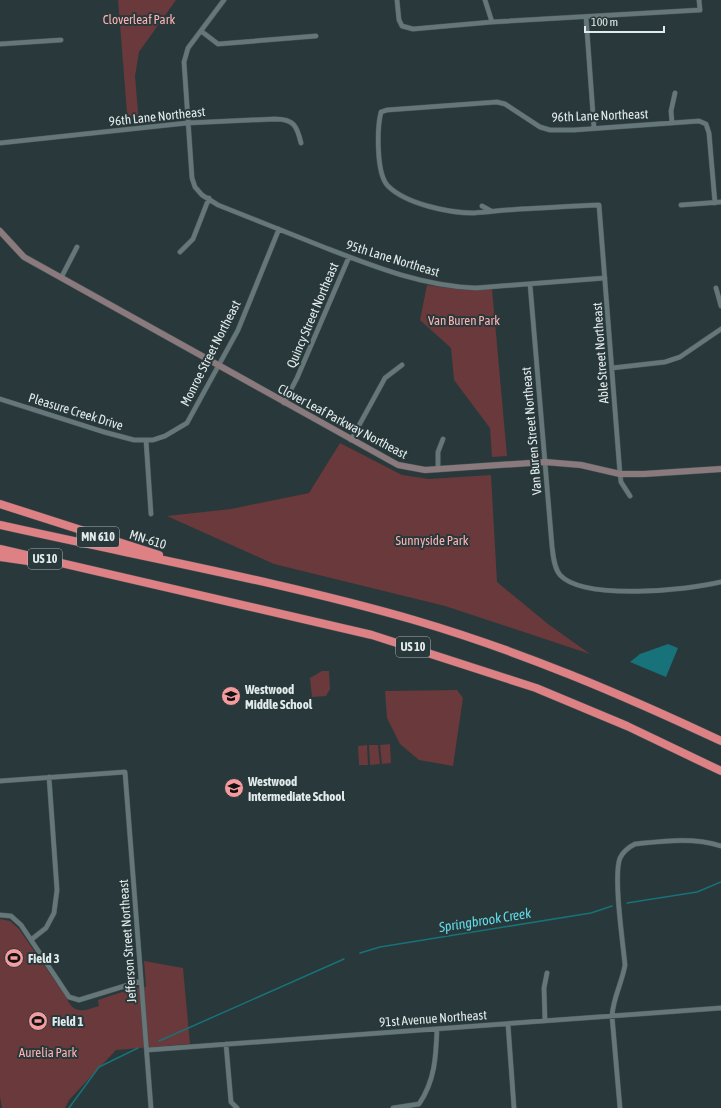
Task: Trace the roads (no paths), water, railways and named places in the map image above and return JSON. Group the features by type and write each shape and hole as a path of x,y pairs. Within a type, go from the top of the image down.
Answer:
{"highway":[{"name":"MN-610","path":"0,504 198,567"},
{"name":"US 10","path":"0,525 128,554 198,567 343,601 487,643 534,660 638,702 721,741"},
{"name":"US 10","path":"0,549 372,635 435,654 536,688 627,726 721,771"},
{"path":"0,557 90,569"}],"street":[{"name":"95th Lane Northeast","path":"224,0 188,48 184,62 192,178 195,187 202,195 218,205 349,257 425,282 454,287 476,288 605,278"},
{"path":"397,0 399,20 402,26 413,29 492,22 700,10 699,0"},
{"path":"485,0 492,22"},
{"path":"586,17 594,128"},
{"path":"202,31 218,44 316,36"},
{"path":"0,44 61,40"},
{"path":"672,123 671,110 675,93"},
{"name":"96th Lane Northeast","path":"491,211 474,213 451,211 410,200 388,186 383,176 380,161 378,124 381,112 387,110 436,105 497,102 505,104 540,127 550,130 700,121 706,124 709,133 715,203"},
{"name":"96th Lane Northeast","path":"0,143 187,122 287,119 293,123 301,143"},
{"path":"180,252 193,239 209,198"},
{"path":"681,205 721,202"},
{"name":"Able Street Northeast","path":"491,211 599,205 620,474 621,482 630,496"},
{"path":"482,206 491,211"},
{"name":"Monroe Street Northeast","path":"146,440 153,440 165,436 186,423 217,365 238,330 279,229"},
{"name":"Clover Leaf Parkway Northeast","path":"1,235 24,257 398,466 417,470 438,470 545,462 580,465 620,474 721,469"},
{"path":"61,278 77,247"},
{"name":"Quincy Street Northeast","path":"284,402 297,378 349,257"},
{"name":"Van Buren Street Northeast","path":"530,284 552,546 554,560 560,575 580,585 608,591 630,592 706,586 721,582"},
{"path":"716,288 721,306"},
{"path":"612,368 665,362 680,357 721,329"},
{"path":"351,440 385,378 402,365"},
{"name":"Pleasure Creek Drive","path":"0,399 104,432 134,440 146,440"},
{"path":"146,440 151,514"},
{"path":"438,470 438,452 443,440"},
{"name":"Jefferson Street Northeast","path":"49,777 125,772 151,1108"},
{"path":"0,781 49,777 57,890 54,913 46,928 32,939"},
{"path":"620,1108 612,1016 613,1003 625,966 618,881 620,858 628,848 635,844 657,841 690,840 721,846"},
{"path":"0,915 11,916 21,925 32,939 69,997 78,1000 141,981"},
{"path":"545,1021 544,988 547,974"},
{"name":"91st Avenue Northeast","path":"147,1050 721,1008"},
{"path":"508,1024 514,1108"},
{"path":"393,1108 419,1104 428,1092 435,1066 437,1029"},
{"path":"226,1044 231,1102 237,1108"}],"water":[{"path":"668,644 678,648 666,677 630,662 640,654"}],"waterway":[{"name":"Springbrook Creek","path":"627,903 697,892 721,882"},
{"name":"Springbrook Creek","path":"360,953 380,947 591,913 612,906"},
{"name":"Springbrook Creek","path":"159,1041 344,959"},
{"name":"Springbrook Creek","path":"69,1108 99,1067 138,1048"}],"place":[{"name":"Westwood Middle School","path":"231,696"},
{"name":"Westwood Intermediate School","path":"234,788"},
{"name":"Field 3","path":"14,958"},
{"name":"Field 1","path":"38,1021"}],"park label":[{"name":"Cloverleaf Park","path":"139,19"},
{"name":"Van Buren Park","path":"464,320"},
{"name":"Sunnyside Park","path":"432,540"},
{"name":"Aurelia Park","path":"48,1052"}]}
